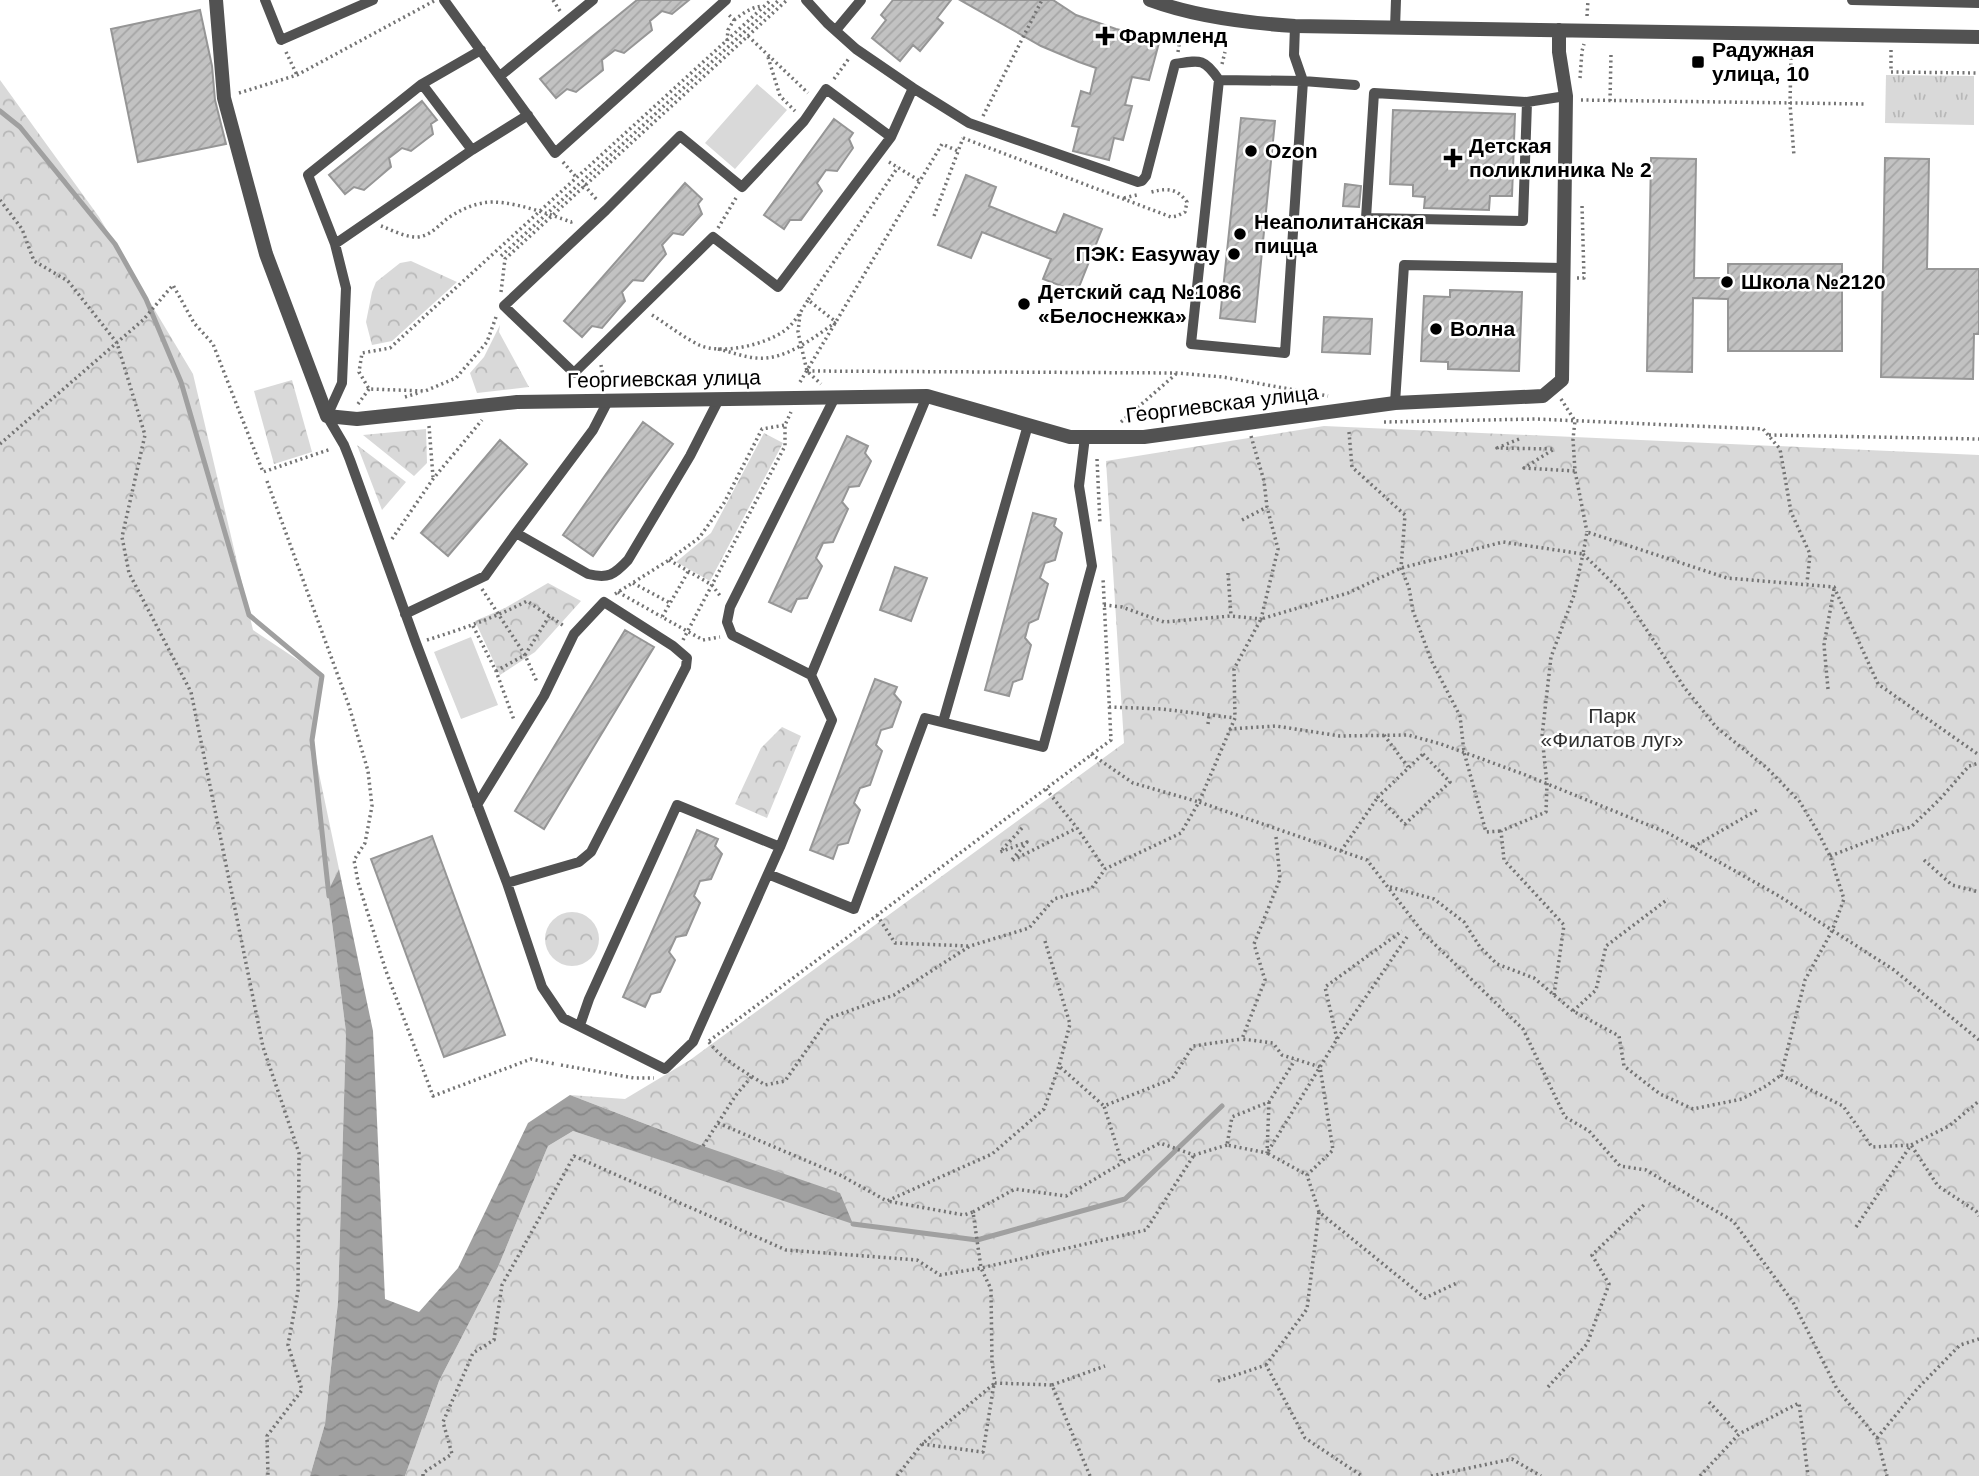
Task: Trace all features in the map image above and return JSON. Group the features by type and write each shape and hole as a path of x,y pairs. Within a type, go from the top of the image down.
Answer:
{"street":[{"path":"216,0 224,99 266,254 327,416"},
{"path":"1150,0 1238,21 1295,26 1979,37"},
{"path":"1554,387 1562,380 1563,273 1572,98 1559,52 1559,30"},
{"name":"Георгиевская улица","path":"327,416 357,419 517,402 927,396 1070,437 1144,437 1395,403 1543,396 1554,387"}],"lane":[{"path":"265,0 281,40 373,0"},
{"path":"444,0 555,153 723,3"},
{"path":"500,76 593,0"},
{"path":"806,0 856,49 973,125 1138,182 1146,176 1175,64 1196,61 1209,66 1219,80 1191,344 1284,353 1303,80 1294,55 1295,26"},
{"path":"836,30 860,0"},
{"path":"1395,28 1396,0"},
{"path":"1852,0 1979,3"},
{"path":"481,50 422,84 308,176 335,244 346,288 342,383 327,416 344,445 415,643 507,883 542,987 563,1018 665,1069 694,1042 780,847 832,720 811,675 732,635 727,622 730,607 835,397"},
{"path":"1219,80 1303,80 1355,85"},
{"path":"422,84 472,150"},
{"path":"891,137 826,89 804,121 742,187 680,136 504,306 574,373 713,237 778,287 891,137 913,88"},
{"path":"1527,102 1522,221 1366,218 1374,93 1527,102 1572,98"},
{"path":"335,244 472,150 528,116"},
{"path":"1395,403 1404,265 1563,273"},
{"path":"811,675 927,396"},
{"path":"516,533 588,574 600,577 615,573 628,560 690,456 719,399"},
{"path":"405,614 485,576 593,430 608,401"},
{"path":"943,722 1028,425"},
{"path":"768,873 855,909 925,718 1043,747 1092,566 1079,486 1085,437"},
{"path":"477,805 544,696 574,634 604,602 687,658 686,667 591,852 579,862 507,883"},
{"path":"580,1025 589,999 677,805 780,847"}],"path":[{"path":"224,99 297,75 436,0"},
{"path":"369,389 359,372 362,353 390,348 771,0"},
{"path":"500,302 503,257 779,0"},
{"path":"582,184 787,0"},
{"path":"934,216 958,151 1042,0"},
{"path":"1588,0 1588,12"},
{"path":"723,3 734,20"},
{"path":"726,55 728,30 734,20 754,7 778,9"},
{"path":"748,36 817,102"},
{"path":"281,40 297,75"},
{"path":"826,89 856,49"},
{"path":"1891,50 1891,72 1979,73"},
{"path":"1580,88 1582,51"},
{"path":"1610,101 1611,54"},
{"path":"768,55 780,96 804,121"},
{"path":"1791,58 1790,104 1794,156"},
{"path":"237,81 239,93"},
{"path":"1572,98 1610,101 1866,104"},
{"path":"679,651 686,632 785,446 785,425 807,371 942,144 958,151"},
{"path":"555,153 606,210"},
{"path":"877,155 920,181"},
{"path":"718,349 746,347 784,331 800,312 898,167"},
{"path":"713,237 742,187"},
{"path":"1563,273 1584,278 1581,196"},
{"path":"0,200 22,229 34,261 68,281 117,343 145,435 122,537 129,573 191,692 263,1047 299,1153 298,1291 288,1345 302,1390 267,1436 268,1476"},
{"path":"368,221 406,236 419,237 436,230 450,216 465,208 485,202 500,202 541,211 571,222 583,218"},
{"path":"495,252 503,257"},
{"path":"0,444 117,343 151,311 173,285 194,323 213,344 349,706 368,771 372,806 365,843 354,860 358,881 386,971 433,1096 531,1059 634,1078 660,1078"},
{"path":"808,300 836,323"},
{"path":"641,307 702,346 756,358 771,358 800,345 836,323"},
{"path":"800,312 798,332 807,371 835,397"},
{"path":"369,389 425,391 456,378 487,342 496,315"},
{"path":"598,349 608,401"},
{"path":"807,371 1177,373 1223,377 1334,397"},
{"path":"1100,526 1097,460 1102,437 1177,373"},
{"path":"1349,432 1352,467 1405,515 1401,568 1409,588 1413,611 1431,660 1460,716 1464,752 1486,832 1501,831 1546,812 1547,784 1542,736 1551,657 1574,595 1587,532 1575,471 1575,421 1554,387"},
{"path":"356,406 369,389"},
{"path":"336,392 366,410"},
{"path":"383,552 433,480 495,404"},
{"path":"428,411 433,480"},
{"path":"1372,422 1536,419 1763,429 1780,449 1791,512 1810,554 1807,584"},
{"path":"604,602 699,538 724,503 762,429 785,425"},
{"path":"1769,435 1979,439"},
{"path":"1519,439 1497,448 1554,449 1524,468 1575,471"},
{"path":"1102,566 1111,740 709,1042 713,1048 765,1084 785,1082 829,1018 894,995 971,946 1029,928 1054,899 1092,888 1105,869 1181,834 1199,802 1235,718 1234,669 1261,618 1278,549 1267,507 1265,481 1253,443"},
{"path":"265,477 344,445"},
{"path":"1242,520 1267,507"},
{"path":"1587,532 1727,578 1834,587"},
{"path":"1104,605 1122,607 1164,622 1231,616 1261,618 1349,593 1401,568 1503,541 1583,554 1622,592 1684,687 1716,727 1767,768 1800,802 1829,856 1844,899 1832,931 1805,980 1781,1075 1742,1099 1693,1109 1660,1094 1625,1066 1619,1036 1573,1011 1534,978 1497,964 1480,947 1464,922 1434,899 1388,887"},
{"path":"669,560 712,585 730,607"},
{"path":"662,617 688,572"},
{"path":"1227,573 1231,616"},
{"path":"476,580 524,655 544,696"},
{"path":"634,583 670,603"},
{"path":"1828,689 1824,645 1834,587"},
{"path":"1834,587 1878,684 1979,755"},
{"path":"618,592 703,640 732,635"},
{"path":"415,643 473,626 527,601 574,634"},
{"path":"496,671 524,655 550,615"},
{"path":"473,626 496,671 519,734"},
{"path":"1109,707 1162,709 1235,718"},
{"path":"1208,724 1209,715"},
{"path":"1229,729 1276,726 1340,736 1408,735 1464,752 1668,833 1779,896 1894,970 1979,1040"},
{"path":"1384,735 1408,768"},
{"path":"1091,754 1133,783 1199,802 1367,860 1424,934 1523,1029 1564,1117 1590,1131 1620,1166 1646,1170 1733,1221 1793,1302 1837,1390 1877,1437 1887,1476"},
{"path":"1341,851 1378,796 1423,754 1450,782 1405,824 1378,796"},
{"path":"1829,856 1911,827 1969,766 1979,763"},
{"path":"1045,789 1077,828 1105,869"},
{"path":"1693,847 1759,809"},
{"path":"1022,828 1000,852 1027,842 1011,861 1077,828"},
{"path":"1501,831 1504,860 1564,925 1554,995"},
{"path":"1242,1039 1265,980 1254,944 1280,879 1276,837"},
{"path":"1924,860 1952,884 1979,892"},
{"path":"1573,1011 1596,990 1606,946 1668,899"},
{"path":"877,915 895,943 971,946"},
{"path":"1337,1039 1325,987 1402,931"},
{"path":"1267,1153 1337,1039 1407,937"},
{"path":"887,1201 992,1154 1044,1109 1070,1024 1045,941"},
{"path":"1104,1106 1172,1079 1193,1046 1242,1039 1273,1043 1282,1055 1320,1067"},
{"path":"1267,1153 1269,1102 1295,1060"},
{"path":"1059,1066 1104,1106 1122,1163"},
{"path":"1307,1175 1333,1150 1320,1067"},
{"path":"1781,1075 1843,1106 1872,1147 1911,1145 1949,1126 1979,1101"},
{"path":"703,1146 736,1095 752,1076"},
{"path":"1227,1145 1232,1117 1269,1102"},
{"path":"718,1123 840,1175 887,1201 964,1215 1015,1189 1066,1196 1160,1143 1194,1155 1227,1145 1267,1153 1307,1175 1319,1212 1307,1309 1266,1365 1218,1381"},
{"path":"1911,1145 1938,1186 1976,1211 1979,1216"},
{"path":"1856,1227 1911,1145"},
{"path":"422,1476 452,1454 443,1422 472,1353 494,1340 502,1285 574,1156 786,1250 917,1259 940,1275 1146,1230 1194,1155"},
{"path":"1548,1387 1587,1344 1609,1284 1592,1255 1646,1203"},
{"path":"922,1444 983,1452 995,1383 992,1362 991,1289 981,1268 973,1212"},
{"path":"1319,1212 1425,1298 1459,1282"},
{"path":"1877,1437 1918,1388 1960,1345 1979,1339"},
{"path":"1266,1365 1305,1438 1362,1476"},
{"path":"897,1476 922,1444 995,1383 1052,1385 1105,1366"},
{"path":"1052,1385 1090,1476"},
{"path":"1709,1402 1739,1434"},
{"path":"1700,1476 1739,1434 1799,1403 1808,1476"},
{"path":"1432,1476 1511,1459 1541,1476"}],"green space":[{"path":"1886,75 1974,76 1974,125 1885,123"},
{"path":"0,80 99,217 193,374 253,630 322,676 312,740 339,869 328,891 346,1032 338,1302 325,1424 310,1476 0,1476"},
{"path":"757,84 787,110 735,169 705,143"},
{"path":"411,261 457,282 392,341 372,345 366,322 376,282 400,263"},
{"path":"500,325 499,332 529,387 477,393 470,373 484,357"},
{"path":"292,380 312,452 274,464 254,391"},
{"name":"Парк «Филатов луг»","path":"1324,426 1979,455 1979,1476 405,1476 439,1381 498,1267 548,1146 573,1131 853,1223 703,1146 570,1095 625,1099 690,1060 1124,743 1106,461"},
{"path":"426,429 427,463 414,476 363,435"},
{"path":"764,433 783,443 710,581 676,562 711,533"},
{"path":"357,445 406,482 382,510"},
{"path":"548,583 581,601 535,652 500,675 475,621 505,608"},
{"path":"471,637 498,705 461,719 434,652"},
{"path":"782,727 801,736 767,818 735,804 761,748"},
{"path":"1423,760 1443,782 1404,819 1384,797"},
{"path":"572,912 591,920 599,939 591,958 572,966 553,958 545,939 553,920"}],"water":[{"path":"339,869 373,1031 385,1299 419,1312 458,1268 528,1123 570,1095 703,1146 840,1193 853,1224 573,1131 548,1146 498,1267 439,1381 405,1476 310,1476 325,1424 338,1302 346,1032 328,891"}],"building":[{"path":"637,0 689,0 672,14 662,11 650,21 652,30 624,53 615,50 602,60 603,70 576,92 567,89 556,98 540,79"},
{"path":"893,0 951,0 937,18 943,23 920,51 913,45 900,61 872,38 886,20 881,15"},
{"path":"960,0 1053,0 1076,15 1116,29 1160,39 1149,80 1132,77 1125,105 1132,106 1123,140 1114,138 1109,160 1073,151 1079,127 1072,126 1081,91 1090,94 1096,68 1041,46"},
{"path":"200,10 212,66 215,100 226,144 138,162 111,29"},
{"path":"422,101 437,120 431,124 433,134 411,151 402,148 389,158 391,167 364,190 354,187 345,194 329,175"},
{"path":"1393,110 1515,114 1512,196 1490,196 1489,210 1424,208 1425,197 1413,196 1413,185 1390,184"},
{"path":"1241,118 1275,121 1255,322 1220,318"},
{"path":"834,119 853,133 849,139 853,148 837,171 826,170 817,183 822,191 801,220 790,220 784,229 764,215"},
{"path":"1651,158 1696,159 1694,278 1728,278 1728,264 1842,264 1842,351 1728,351 1728,299 1693,298 1692,372 1647,371"},
{"path":"1885,158 1929,159 1927,269 1979,269 1979,334 1974,334 1973,379 1881,377"},
{"path":"966,175 996,187 989,206 1056,233 1064,214 1102,229 1077,292 1043,279 1051,259 982,232 971,258 938,245"},
{"path":"685,183 702,199 698,204 702,214 683,235 673,233 662,245 666,254 643,281 633,280 622,292 625,301 602,328 592,326 582,337 564,321"},
{"path":"1345,184 1361,186 1359,207 1343,206"},
{"path":"1450,290 1522,292 1519,371 1448,369 1448,362 1421,361 1424,296 1450,297"},
{"path":"1324,317 1372,319 1370,354 1322,352"},
{"path":"643,422 673,444 593,556 563,535"},
{"path":"847,436 868,446 865,453 871,461 859,486 849,487 842,502 848,509 833,542 823,543 816,558 822,566 807,598 797,599 791,612 769,602"},
{"path":"500,440 527,464 448,556 421,533"},
{"path":"1033,513 1056,519 1054,526 1062,533 1055,560 1045,563 1040,578 1048,584 1038,619 1029,623 1025,638 1031,645 1022,679 1013,682 1009,696 985,690"},
{"path":"895,567 927,578 911,621 880,610"},
{"path":"625,630 654,647 544,829 515,811"},
{"path":"875,679 897,687 894,694 901,702 892,727 881,730 876,745 882,751 870,785 860,788 854,803 860,810 848,843 838,845 833,859 810,850"},
{"path":"697,830 718,839 715,846 722,854 711,879 700,881 694,896 700,903 686,935 676,937 669,952 675,960 660,992 651,994 645,1007 623,997"},
{"path":"432,836 505,1035 444,1057 371,859"}],"waterway":[{"path":"0,111 20,127 115,244 146,299 181,382 249,615 322,676 312,740 329,896"},
{"path":"853,1224 977,1240 1125,1199 1222,1106"}],"place":[{"name":"Фармленд","path":"1105,36"},
{"name":"Радужная улица, 10","path":"1698,62"},
{"name":"Ozon","path":"1251,151"},
{"name":"Детская поликлиника № 2","path":"1453,158"},
{"name":"Неаполитанская пицца","path":"1240,234"},
{"name":"ПЭК: Easyway","path":"1234,254"},
{"name":"Школа №2120","path":"1727,282"},
{"name":"Детский сад №1086 «Белоснежка»","path":"1024,304"},
{"name":"Волна","path":"1436,329"}]}
